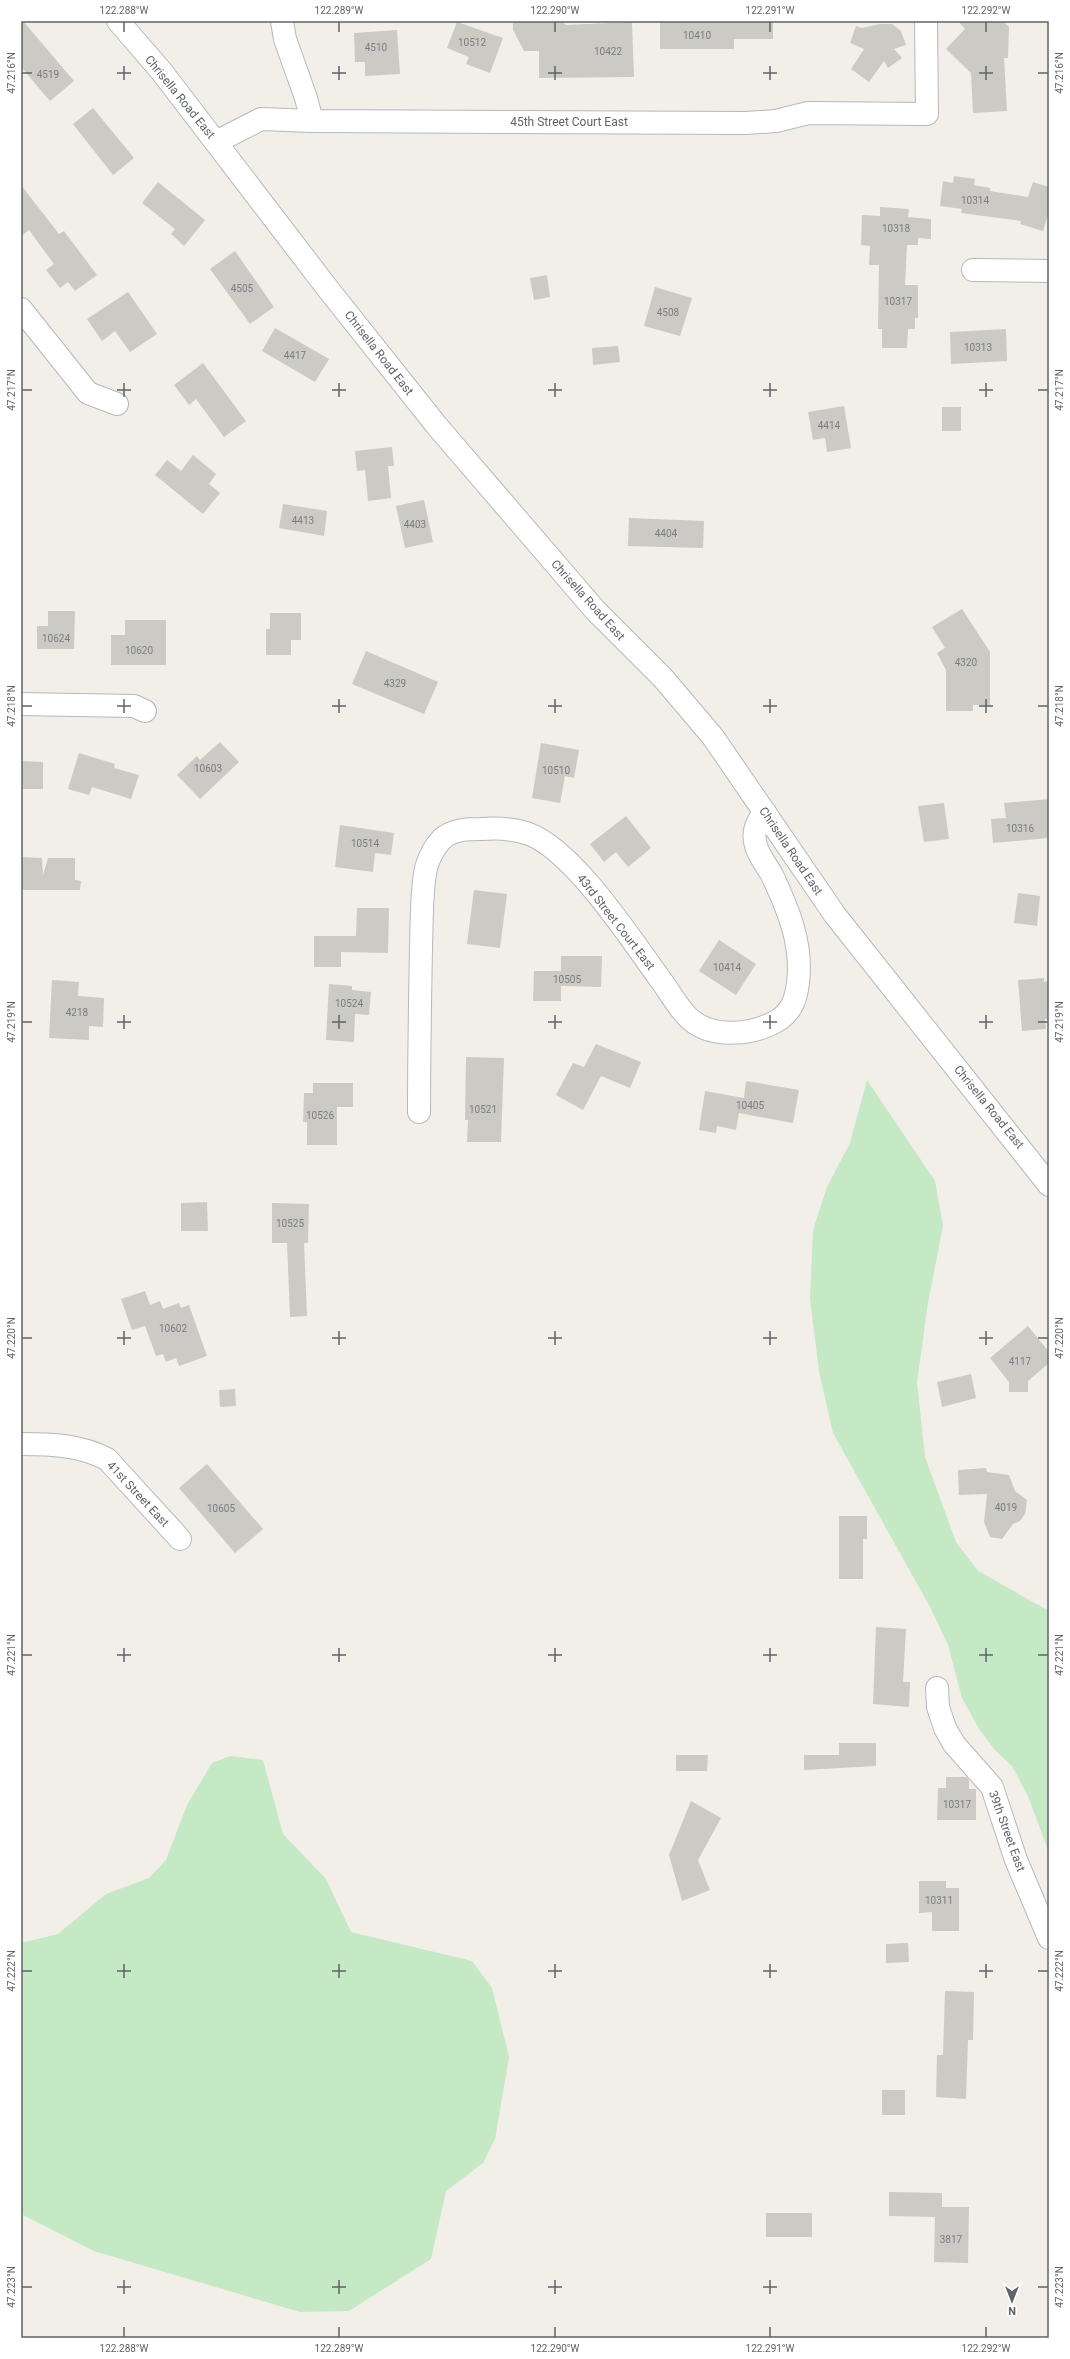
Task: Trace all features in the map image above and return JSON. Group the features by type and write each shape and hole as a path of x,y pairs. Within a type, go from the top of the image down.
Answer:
{"street":[{"name":"Chrisella Road East","path":"118,21 162,72 328,289 437,426 595,610 663,678 713,737 835,915 1049,1185"},
{"path":"282,21 285,39 306,98 312,120"},
{"name":"45th Street Court East","path":"216,142 261,119 746,123 776,120 808,113 927,114 926,21"},
{"path":"973,270 1049,271"},
{"path":"21,309 88,393 117,404"},
{"path":"21,704 134,706 145,711"},
{"name":"43rd Street Court East","path":"419,1112 423,903 427,867 433,852 442,839 454,832 472,829 490,829 530,835 561,856 583,878 611,912 690,1019 711,1031 740,1032 769,1025 785,1014 795,1001 799,979 799,954 796,934 785,902 756,848 755,824 765,812"},
{"name":"41st Street East","path":"21,1444 60,1445 98,1455 107,1460 180,1540"},
{"name":"39th Street East","path":"937,1688 938,1707 945,1728 954,1744 992,1787 1016,1860 1049,1938"}],"green space":[{"path":"867,1080 935,1181 943,1226 928,1303 917,1382 925,1457 956,1542 978,1571 1049,1611 1049,1853 1028,1796 1012,1766 995,1750 979,1729 962,1698 948,1645 930,1607 833,1433 819,1371 810,1299 813,1230 827,1187 850,1143"},
{"path":"231,1756 263,1760 283,1834 326,1879 351,1932 472,1961 492,1988 509,2057 495,2139 483,2163 446,2191 431,2259 349,2311 300,2312 94,2251 21,2214 21,1943 58,1934 106,1894 149,1878 166,1860 187,1805 212,1763"}],"building":[{"path":"21,21 23,21 74,81 50,101 21,67"},
{"path":"513,21 561,21 566,25 632,22 634,77 539,78 539,51 524,51 513,30"},
{"path":"660,21 773,21 773,39 734,39 734,49 660,49"},
{"path":"958,21 1003,21 1009,27 1008,58 1004,58 1007,111 973,113 971,73 946,49 965,29"},
{"path":"457,22 503,38 490,73 466,64 469,57 447,48"},
{"path":"880,24 892,24 901,31 906,45 894,49 902,58 888,68 884,61 869,82 851,69 864,49 850,43 856,26 862,28"},
{"path":"397,30 400,74 365,76 365,62 355,62 354,33"},
{"path":"93,108 134,158 113,175 73,124"},
{"path":"954,176 975,179 974,185 990,188 990,191 1028,197 1033,182 1049,187 1049,211 1043,231 1020,224 1021,221 961,213 962,209 940,206 943,181 953,183"},
{"path":"158,182 205,220 184,246 171,234 175,229 142,203"},
{"path":"21,185 59,234 64,231 97,275 75,291 68,282 60,288 46,270 54,264 29,230 21,236"},
{"path":"880,207 909,209 908,217 931,219 931,239 918,238 918,245 907,245 905,285 918,285 918,318 915,318 915,329 908,329 907,348 882,348 882,329 878,329 879,265 869,265 870,246 861,245 862,215 880,216"},
{"path":"235,251 274,307 250,324 210,269"},
{"path":"547,275 550,297 534,300 530,278"},
{"path":"655,287 692,298 680,336 644,326"},
{"path":"128,292 157,334 130,352 115,331 102,341 87,319"},
{"path":"275,328 329,359 315,382 262,351"},
{"path":"1006,329 1007,361 951,364 950,332"},
{"path":"618,346 620,362 593,365 592,348"},
{"path":"203,363 246,421 224,437 196,399 189,405 174,385"},
{"path":"844,406 851,448 827,452 825,438 813,440 808,412"},
{"path":"942,407 961,407 961,431 942,431"},
{"path":"392,447 394,466 388,466 391,498 368,501 365,470 357,471 355,451"},
{"path":"193,455 216,474 209,484 220,493 203,514 155,475 167,460 181,471"},
{"path":"424,500 433,542 405,548 396,506"},
{"path":"283,504 327,511 324,536 279,528"},
{"path":"629,518 704,521 703,548 628,546"},
{"path":"962,609 990,652 990,705 973,705 973,711 946,711 946,670 937,653 945,648 932,627"},
{"path":"48,611 75,611 74,649 37,649 37,626 48,626"},
{"path":"270,613 301,613 301,640 291,640 291,655 266,655 266,629 270,629"},
{"path":"125,620 166,620 166,665 111,665 111,635 125,635"},
{"path":"366,651 438,682 424,714 352,684"},
{"path":"220,742 239,762 200,799 177,775 197,756 200,760"},
{"path":"541,743 579,750 574,778 565,776 560,803 532,798"},
{"path":"79,753 115,764 114,768 139,775 131,799 92,787 89,795 68,789"},
{"path":"21,761 43,762 43,789 21,789"},
{"path":"1049,799 1049,838 993,843 991,819 1006,818 1004,803"},
{"path":"944,803 949,839 924,842 918,806"},
{"path":"626,816 651,848 628,867 616,852 604,862 590,844"},
{"path":"340,825 394,833 391,855 375,853 373,872 335,867"},
{"path":"21,857 42,858 43,875 48,858 75,858 75,880 81,881 80,890 21,890"},
{"path":"474,890 507,894 500,948 467,944"},
{"path":"1018,893 1040,896 1037,926 1014,923"},
{"path":"357,908 389,908 388,953 341,952 341,967 314,967 314,936 356,936"},
{"path":"719,940 756,964 736,995 699,971"},
{"path":"561,956 602,956 601,987 561,986 561,1001 533,1001 534,971 561,971"},
{"path":"1044,978 1044,982 1049,981 1049,1019 1045,1019 1046,1029 1022,1031 1018,980"},
{"path":"52,980 79,982 78,996 104,998 103,1027 89,1026 89,1040 49,1038"},
{"path":"329,984 352,986 352,990 371,992 369,1015 355,1014 354,1042 326,1040"},
{"path":"596,1044 641,1062 630,1088 601,1076 583,1110 556,1095 573,1063 584,1067"},
{"path":"466,1057 504,1058 501,1142 467,1142 468,1120 465,1120"},
{"path":"746,1081 799,1090 793,1123 739,1113 736,1130 717,1126 716,1133 699,1130 705,1091 744,1098"},
{"path":"313,1083 353,1083 353,1107 337,1107 337,1145 307,1145 307,1122 303,1122 304,1093 313,1093"},
{"path":"207,1202 208,1231 181,1231 181,1203"},
{"path":"272,1203 309,1204 308,1243 304,1243 307,1316 290,1317 287,1243 272,1243"},
{"path":"145,1291 150,1305 160,1301 163,1309 179,1303 181,1308 189,1305 207,1356 179,1366 176,1358 166,1362 163,1354 156,1356 145,1326 132,1330 121,1299"},
{"path":"1028,1326 1049,1352 1049,1363 1028,1381 1028,1392 1009,1392 1009,1382 990,1358"},
{"path":"971,1374 976,1398 942,1407 937,1382"},
{"path":"235,1389 236,1406 220,1407 219,1390"},
{"path":"207,1464 263,1529 235,1553 179,1488"},
{"path":"986,1468 987,1472 1009,1475 1015,1491 1027,1500 1025,1514 1020,1521 1013,1524 1002,1539 990,1537 984,1522 987,1494 959,1495 958,1470"},
{"path":"839,1516 867,1516 867,1539 863,1539 863,1579 839,1579"},
{"path":"876,1627 906,1629 903,1682 910,1682 909,1707 873,1704"},
{"path":"839,1743 876,1743 876,1766 804,1770 804,1755 839,1755"},
{"path":"676,1755 708,1755 707,1771 676,1771"},
{"path":"946,1777 967,1777 969,1780 969,1789 976,1789 976,1820 937,1820 938,1788 946,1788"},
{"path":"691,1801 721,1818 698,1860 710,1890 682,1901 669,1855"},
{"path":"919,1881 946,1881 946,1888 959,1888 959,1931 932,1931 932,1912 919,1913"},
{"path":"908,1943 909,1962 886,1963 886,1944"},
{"path":"945,1991 974,1992 973,2040 968,2040 966,2099 936,2097 937,2055 943,2055"},
{"path":"882,2090 905,2090 905,2115 882,2115"},
{"path":"889,2192 942,2193 942,2207 969,2207 968,2263 934,2262 935,2217 889,2216"},
{"path":"766,2213 812,2213 812,2237 766,2237"}]}
